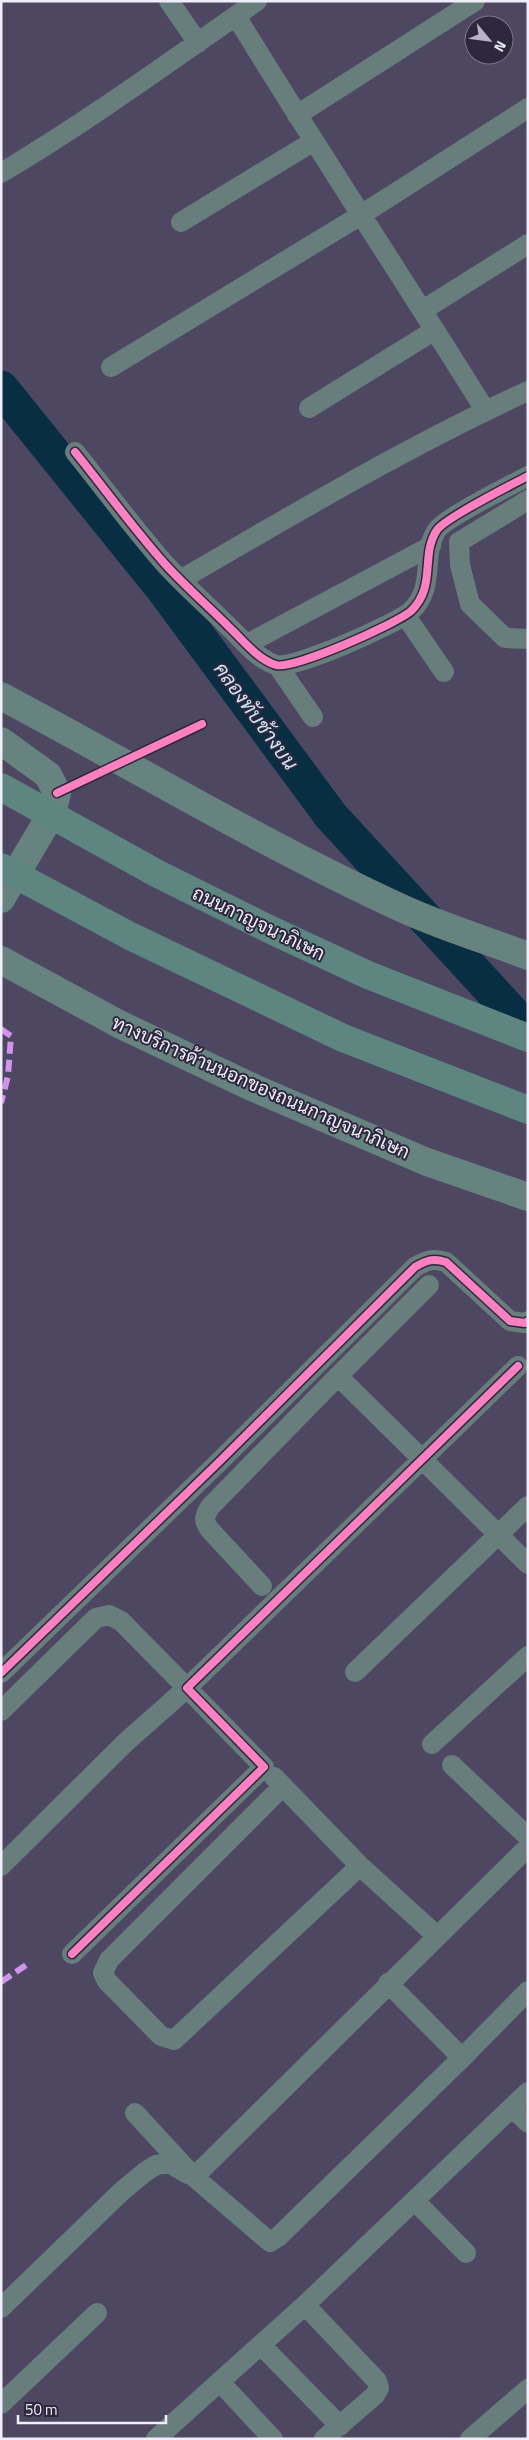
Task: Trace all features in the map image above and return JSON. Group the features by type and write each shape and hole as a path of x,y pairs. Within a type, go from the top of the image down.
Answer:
{"highway":[{"name":"ถนนกาญจนาภิเษก","path":"1,787 158,874 271,930 368,975 528,1038"},
{"path":"1,867 130,936 343,1038 528,1110"}],"main road":[{"path":"1,696 187,800 390,903 528,956"},
{"path":"1,740 48,775 57,794 52,813 1,899"},
{"name":"ทางบริการด้านนอกของถนนกาญจนาภิเษก","path":"1,960 118,1024 254,1088 427,1162 528,1197"}],"street":[{"path":"169,1 198,43"},
{"path":"1,173 64,135 257,1"},
{"path":"296,116 475,1"},
{"path":"236,16 296,116 314,140 485,410"},
{"path":"111,368 361,215 528,108"},
{"path":"181,222 314,140"},
{"path":"423,310 528,244"},
{"path":"309,408 434,330"},
{"path":"180,580 352,481 485,410 528,391"},
{"path":"75,452 154,551 180,580 257,654 278,666 313,717"},
{"path":"278,666 289,666 306,660 388,625 405,615 421,599 426,587 431,546 438,529 528,476"},
{"path":"528,500 459,542 460,565 470,604 505,638 528,639"},
{"path":"247,644 431,546"},
{"path":"405,615 444,672"},
{"path":"1,1672 179,1500 415,1267 426,1260 435,1259 446,1262 510,1321 525,1324 528,1321"},
{"path":"262,1586 210,1530 204,1522 205,1515 210,1507 338,1376 430,1286"},
{"path":"1,1866 126,1742 187,1688 518,1366"},
{"path":"338,1376 528,1564"},
{"path":"355,1672 528,1506"},
{"path":"1,1711 96,1618 109,1615 121,1622 360,1866 438,1936"},
{"path":"432,1744 528,1656"},
{"path":"452,1765 528,1837"},
{"path":"72,1954 264,1767"},
{"path":"283,1786 109,1960 103,1973 107,1981 161,2036 174,2040 360,1866"},
{"path":"194,2177 388,1983 528,1847"},
{"path":"388,1983 462,2058"},
{"path":"135,2113 194,2177 267,2241 273,2241 462,2058 528,1991"},
{"path":"156,2439 305,2305 528,2092"},
{"path":"512,2107 528,2123"},
{"path":"1,2308 122,2191 145,2172 156,2165 169,2164 194,2177"},
{"path":"415,2201 466,2253"},
{"path":"305,2305 377,2381 379,2388 375,2395 324,2439"},
{"path":"1,2404 97,2313"},
{"path":"261,2345 340,2426"},
{"path":"220,2382 273,2439"},
{"path":"470,2439 528,2389"}],"waterway":[{"name":"คลองทับช้างบน","path":"1,388 164,590 331,816 528,1030"}],"marked path":[{"path":"1,1029 11,1036 8,1076 1,1103"},
{"path":"1,1982 29,1963"}],"cycle path":[{"path":"75,452 165,564 251,649 276,665 286,665 322,654 386,626 411,611 424,591 429,550 437,530 465,510 528,476"},
{"path":"57,793 202,724"},
{"path":"1,1673 221,1460 415,1267 430,1260 446,1262 510,1321 525,1323 528,1321"},
{"path":"72,1954 264,1767 187,1688 518,1366"}]}
